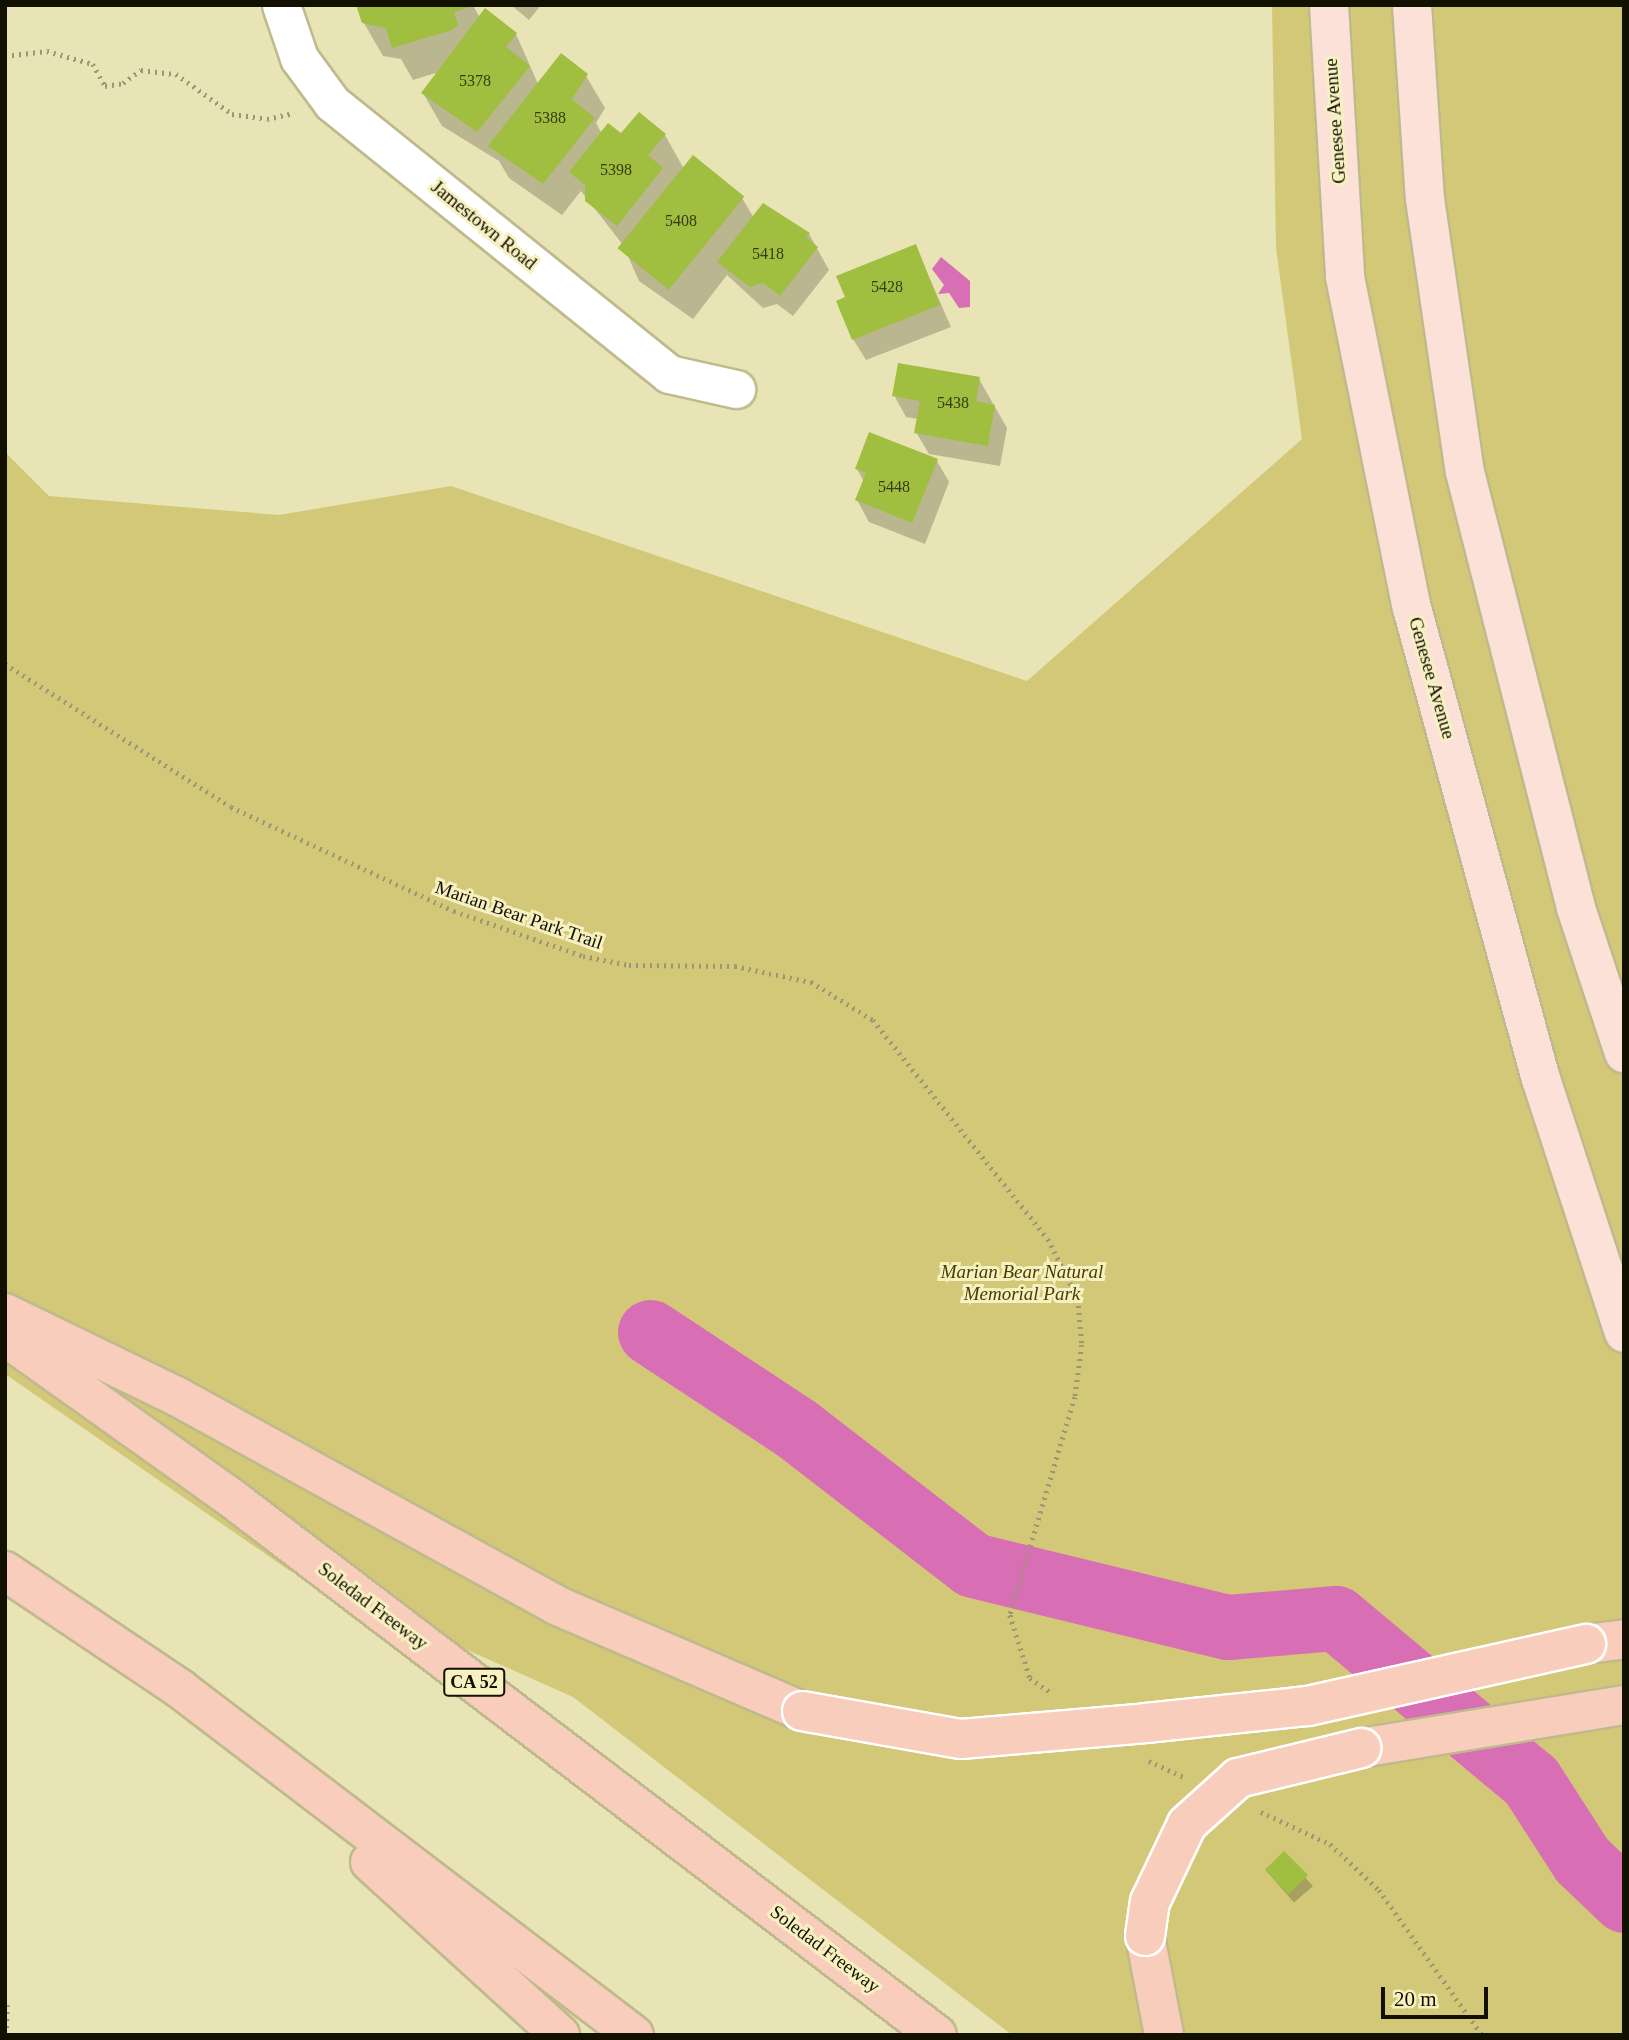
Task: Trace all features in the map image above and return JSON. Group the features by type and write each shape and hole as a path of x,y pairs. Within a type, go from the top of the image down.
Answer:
{"highway":[{"path":"5,1313 178,1396 558,1606 802,1711 961,1739 1146,1723 1308,1706 1586,1644 1624,1639"},
{"name":"Soledad Freeway","path":"5,1337 230,1497 937,2035"},
{"path":"5,1571 179,1688 634,2035"},
{"path":"179,1688 560,2035"},
{"path":"1164,2035 1145,1936 1150,1902 1187,1824 1238,1778 1310,1756 1584,1708 1624,1705"}],"main road":[{"name":"Genesee Avenue","path":"1329,5 1345,277 1412,608 1541,1079 1624,1333"},
{"path":"1412,5 1425,199 1465,472 1576,908 1624,1053"}],"street":[{"name":"Jamestown Road","path":"281,5 299,58 332,103 669,374 736,389"}],"path":[{"path":"5,56 47,51 93,64 105,86 123,83 141,70 176,74 233,114 267,119 332,103"},
{"name":"Marian Bear Park Trail","path":"5,664 231,807 454,911 583,956 629,965 735,966 811,982 873,1020 1048,1239 1078,1299 1082,1345 1075,1397 1010,1615"},
{"path":"6,2035 7,2005"}],"green space":[{"name":"Marian Bear Natural Memorial Park","path":"1272,5 1624,5 1624,2035 1012,2035 573,1697 290,1571 5,1374 5,452 49,496 279,515 451,486 1027,681 1302,439 1276,248"}],"shaded area":[{"path":"941,257 970,281 970,307 959,308 949,293 938,294 944,285 932,269"}],"building":[{"path":"356,5 474,6 454,12 458,25 452,30 392,48 386,28 362,23"},
{"path":"485,8 517,33 506,47 530,66 477,132 421,93"},
{"path":"561,53 588,74 572,99 595,118 543,184 488,146"},
{"path":"639,112 666,134 648,155 663,168 617,226 585,201 585,185 569,172 608,123 621,133"},
{"path":"693,155 744,197 669,290 617,248"},
{"path":"763,203 810,233 806,237 818,247 780,296 763,283 750,287 717,262"},
{"path":"916,244 940,305 852,340 836,301 845,297 836,276"},
{"path":"898,363 980,377 976,401 995,405 988,446 914,433 920,401 892,396"},
{"path":"869,432 938,459 912,523 855,500 866,473 855,469"},
{"path":"1284,1851 1308,1875 1289,1894 1265,1870"}],"waterway":[{"path":"650,1332 797,1429 973,1565 1228,1627 1336,1618 1531,1781 1582,1860 1624,1900"}]}
